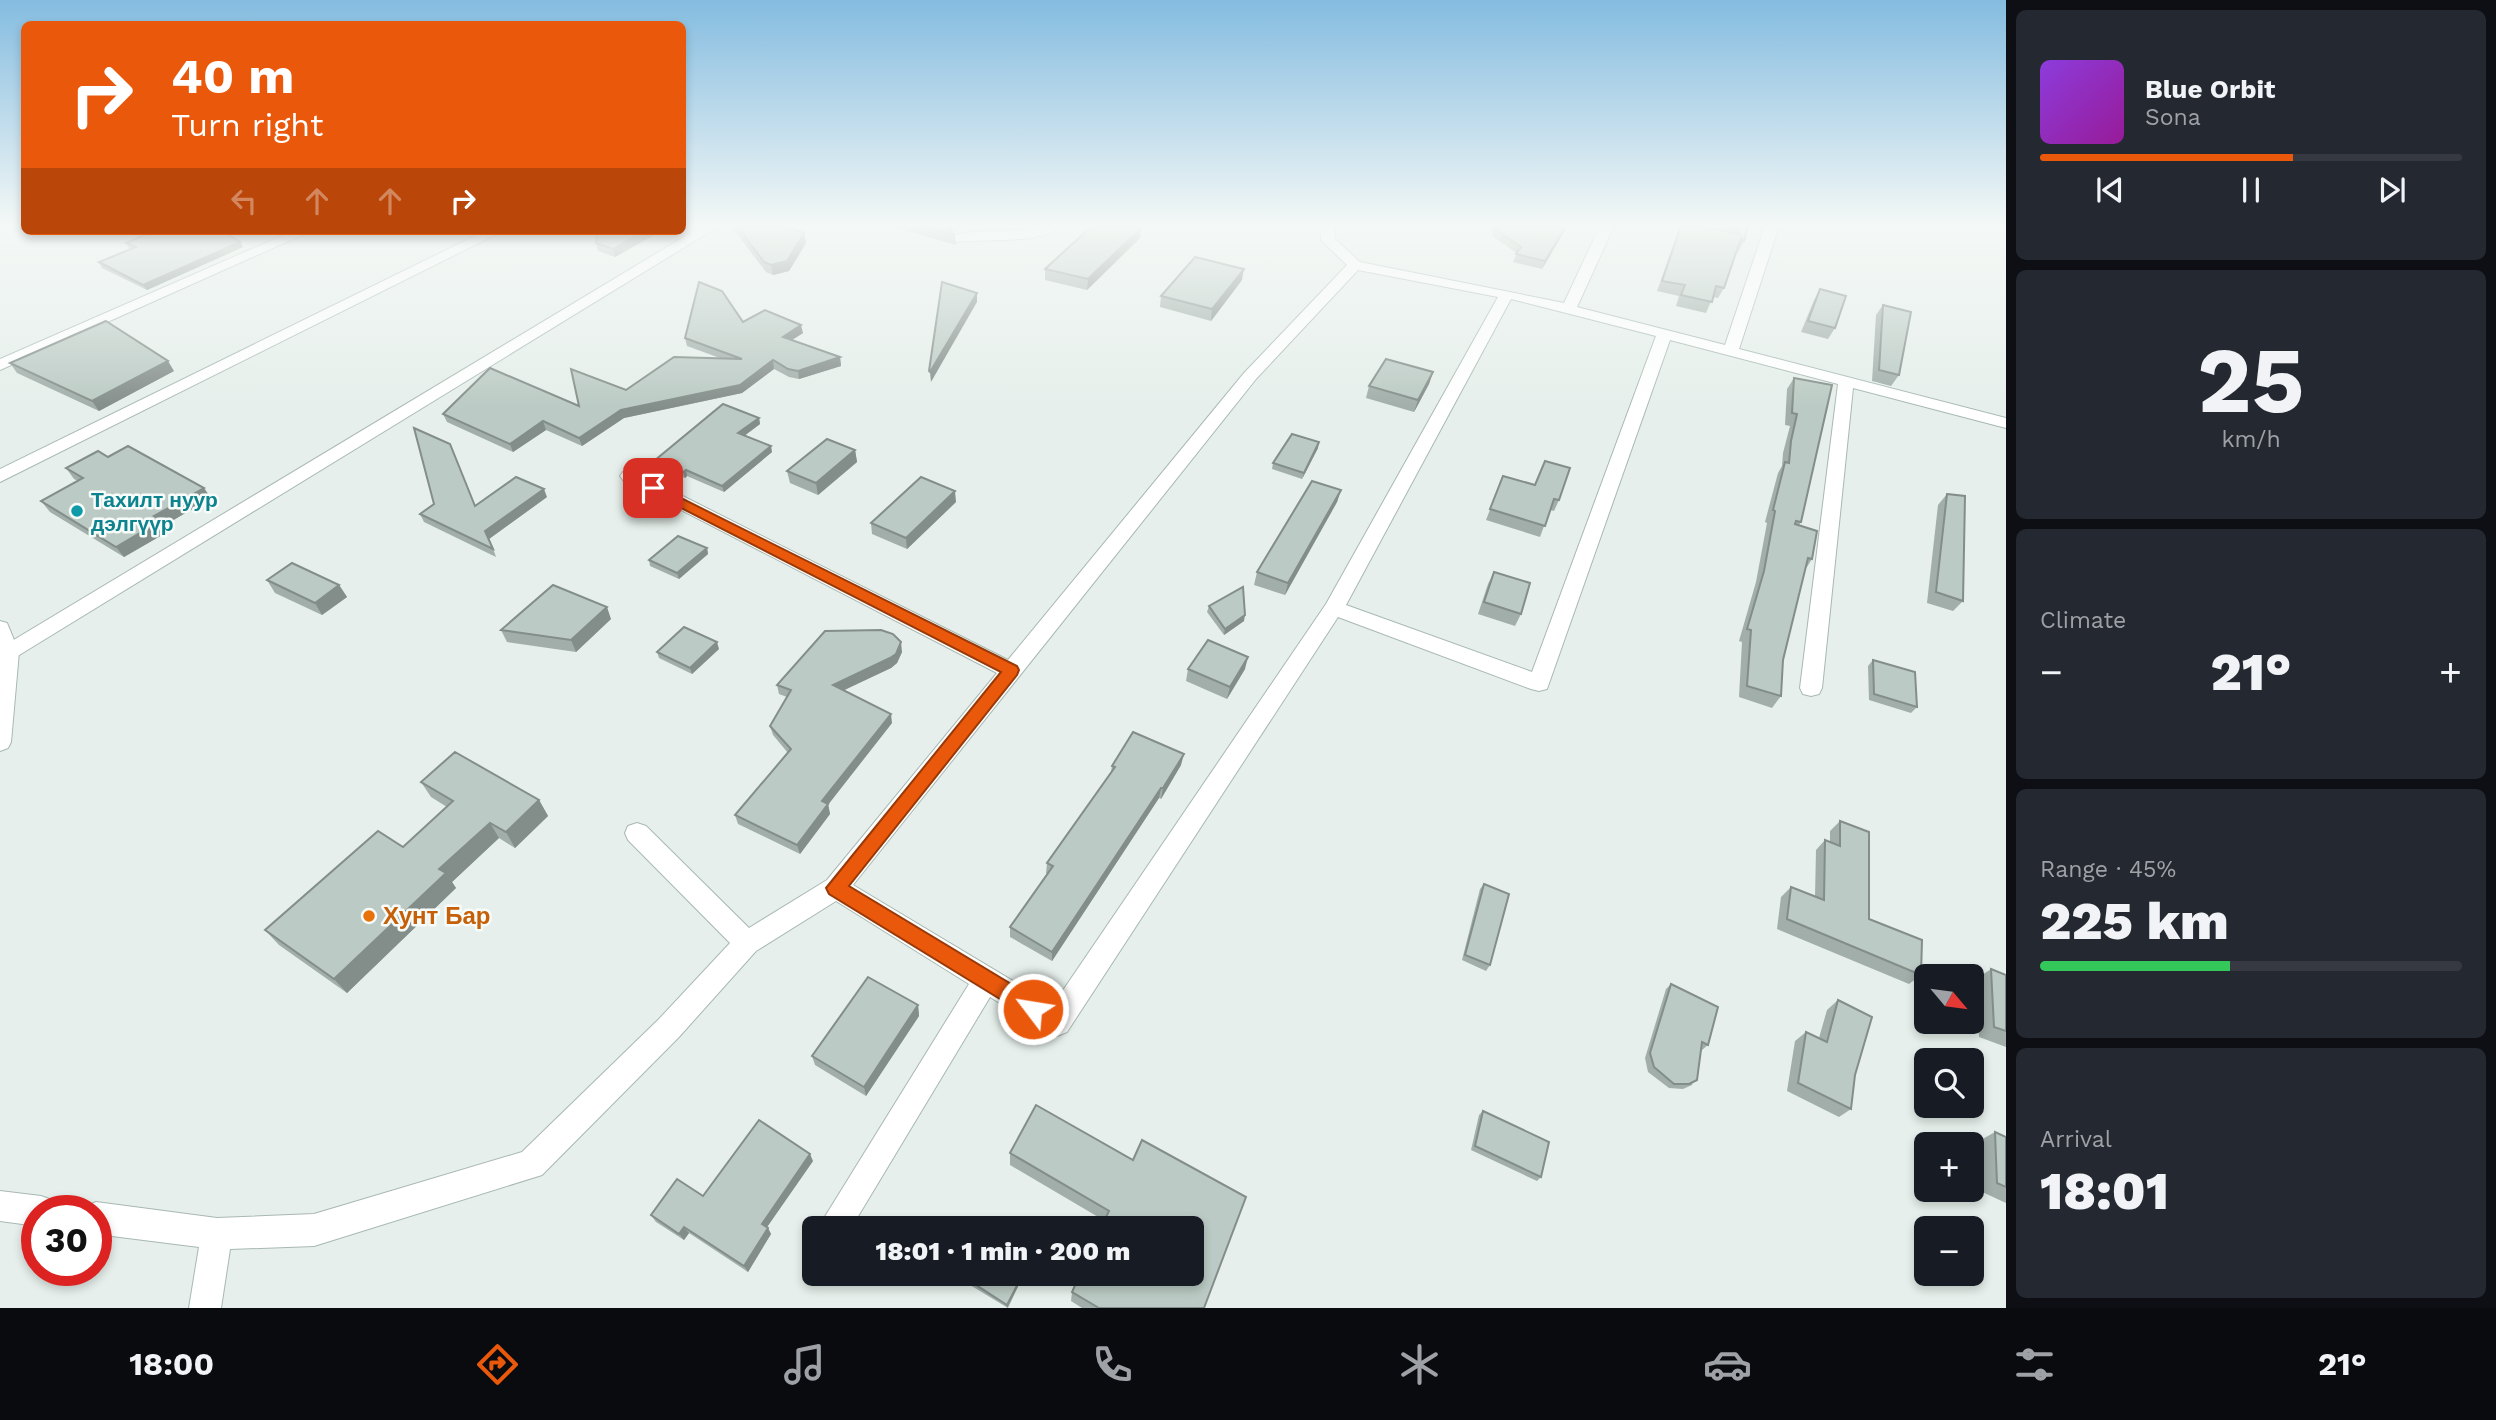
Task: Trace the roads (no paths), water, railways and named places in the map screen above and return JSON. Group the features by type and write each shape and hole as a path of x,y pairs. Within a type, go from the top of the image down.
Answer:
{"street":[{"path":"0,365 177,287"},
{"path":"0,476 383,287"},
{"path":"9,652 611,287"},
{"path":"112,1220 217,1234 314,1230 531,1164 669,1028 747,943 836,888 1250,376 1334,287"},
{"path":"1471,287 1731,350 2006,423"},
{"path":"1569,309 1579,287"},
{"path":"1731,350 1752,287"},
{"path":"836,888 1057,1023 1334,608 1507,294"},
{"path":"1334,608 1539,683 1664,334"},
{"path":"1811,688 1846,382"},
{"path":"629,476 1011,670"},
{"path":"0,628 9,652 0,742"},
{"path":"637,833 747,943"},
{"path":"841,1216 986,980"},
{"path":"0,1206 21,1209"},
{"path":"205,1308 217,1234"}],"place":[{"name":"Тахилт нуур дэлгүүр","path":"77,511"},
{"name":"Хунт Бар","path":"369,916"}]}
